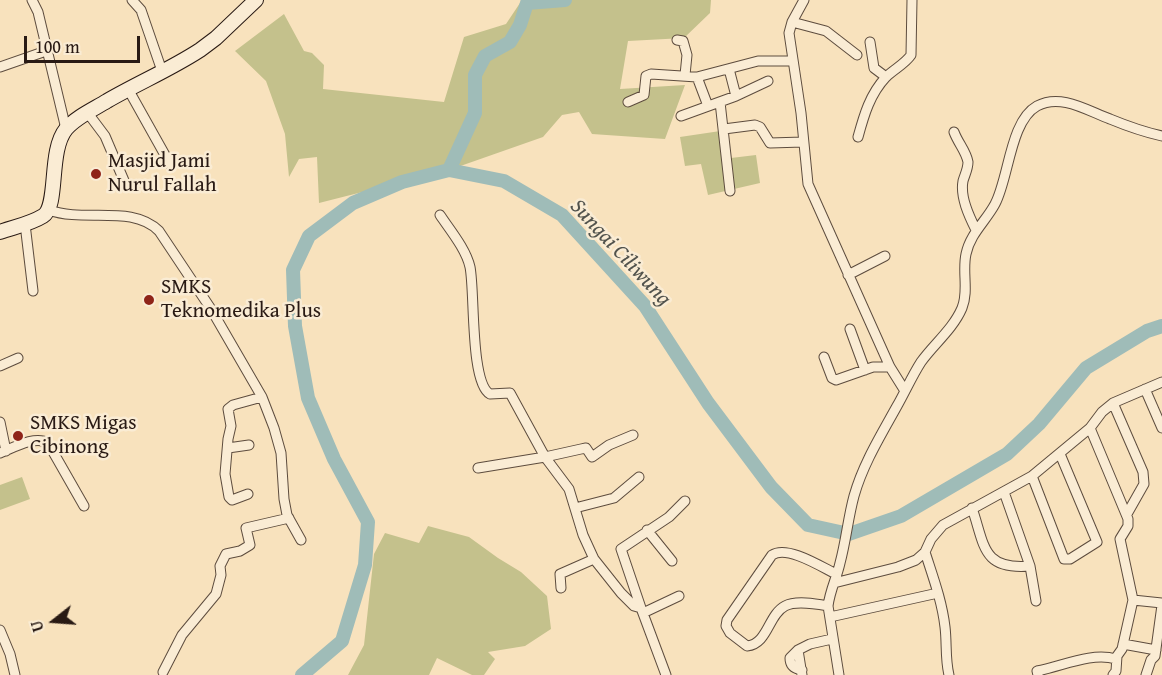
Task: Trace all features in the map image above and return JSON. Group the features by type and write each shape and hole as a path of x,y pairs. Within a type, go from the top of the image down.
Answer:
{"main road":[{"path":"0,232 25,224 49,210 55,153 66,129 87,112 200,50 256,0"}],"street":[{"path":"32,0 38,12 66,129"},
{"path":"804,0 792,22 789,33 801,113 808,184 890,367 905,391"},
{"path":"858,137 863,116 874,93 886,77 911,55 912,0"},
{"path":"136,1 162,71"},
{"path":"792,22 826,32 857,55"},
{"path":"677,40 683,41 687,49 684,75"},
{"path":"870,42 874,68 886,77"},
{"path":"0,67 46,51"},
{"path":"628,102 644,95 646,76 656,73 697,77 765,60 792,61"},
{"path":"729,69 736,96"},
{"path":"697,77 708,106"},
{"path":"681,116 736,96 768,81"},
{"path":"128,89 170,164"},
{"path":"839,675 828,606 840,564 854,495 874,448 921,363 955,321 963,306 965,257 968,244 996,202 1023,122 1033,109 1041,104 1056,101 1076,105 1109,119 1162,136"},
{"path":"720,102 730,191"},
{"path":"87,112 105,136 124,183"},
{"path":"724,129 755,125 760,127 770,142 803,142"},
{"path":"954,132 967,158 968,166 963,182 963,193 976,230"},
{"path":"49,210 71,216 120,215 151,223 159,231 211,309 262,397 281,453 284,500 289,518 301,540"},
{"path":"440,215 469,263 473,292 473,318 483,388 490,394 510,393 545,457 569,489 583,535 594,559 628,601 642,611"},
{"path":"25,224 33,291"},
{"path":"848,275 885,256"},
{"path":"850,329 865,370"},
{"path":"824,357 832,378 836,380 873,367 890,367"},
{"path":"0,366 18,358"},
{"path":"828,606 793,604 785,606 759,642 750,646 729,633 726,626 727,620 777,551 810,561 835,578 898,567 916,560 925,552 931,539 943,525 1032,476 1090,428 1102,412 1113,403 1162,382"},
{"path":"1145,389 1162,428"},
{"path":"248,494 232,500 229,497 225,474 231,426 229,408 262,397"},
{"path":"1113,403 1143,471 1144,484 1127,514"},
{"path":"0,422 3,452 38,440 48,443 84,506"},
{"path":"1090,428 1127,514 1128,526 1120,539 1133,600 1123,644 1116,659 1116,671 1113,675"},
{"path":"478,468 584,448 592,457 609,445 633,435"},
{"path":"228,448 249,445"},
{"path":"1032,476 1064,559 1070,559 1096,542 1060,454"},
{"path":"575,508 614,498 639,477"},
{"path":"1004,492 1030,566 1036,601"},
{"path":"653,675 665,674 621,549 669,517 686,501"},
{"path":"972,508 990,559 1002,565 1030,566"},
{"path":"161,674 182,634 216,594 221,575 220,566 226,554 240,551 250,545 246,528 289,518"},
{"path":"647,530 672,561"},
{"path":"925,552 938,593 945,628 945,662 949,675"},
{"path":"561,588 560,574 594,559"},
{"path":"830,617 938,593"},
{"path":"642,611 680,596"},
{"path":"1133,600 1162,604 1156,650 1146,675"},
{"path":"0,630 10,654 15,675"},
{"path":"802,673 798,650 810,644 832,639"},
{"path":"1123,644 1156,650"},
{"path":"1038,673 1093,656 1116,659"}],"shaded area":[{"path":"522,0 711,0 710,13 684,38 628,41 620,89 685,85 665,139 592,134 579,112 562,115 543,137 449,170 319,203 317,157 299,159 289,177 285,134 266,81 235,51 284,14 304,51 312,53 324,65 323,89 444,102 464,37 506,24"},
{"path":"727,130 731,158 756,155 760,183 708,195 701,164 685,166 680,137"},
{"path":"22,477 30,499 0,510 0,485"},
{"path":"428,526 469,537 521,572 547,596 551,629 525,646 488,652 495,659 484,675 472,675 437,658 429,675 348,675 364,645 374,554 385,533 419,543"}],"waterway":[{"path":"449,170 475,113 475,75 485,56 510,42 520,25 527,3 565,0"},
{"name":"Sungai Ciliwung","path":"302,675 342,641 365,565 368,522 334,459 308,398 295,326 293,270 309,236 353,203 402,182 449,170 504,181 562,215 645,306 708,403 771,487 808,525 849,534 901,516 1007,454 1039,424 1086,368 1147,331 1162,326"}],"place":[{"name":"Masjid Jami Nurul Fallah","path":"96,174"},
{"name":"SMKS Teknomedika Plus","path":"149,300"},
{"name":"SMKS Migas Cibinong","path":"18,436"}]}
